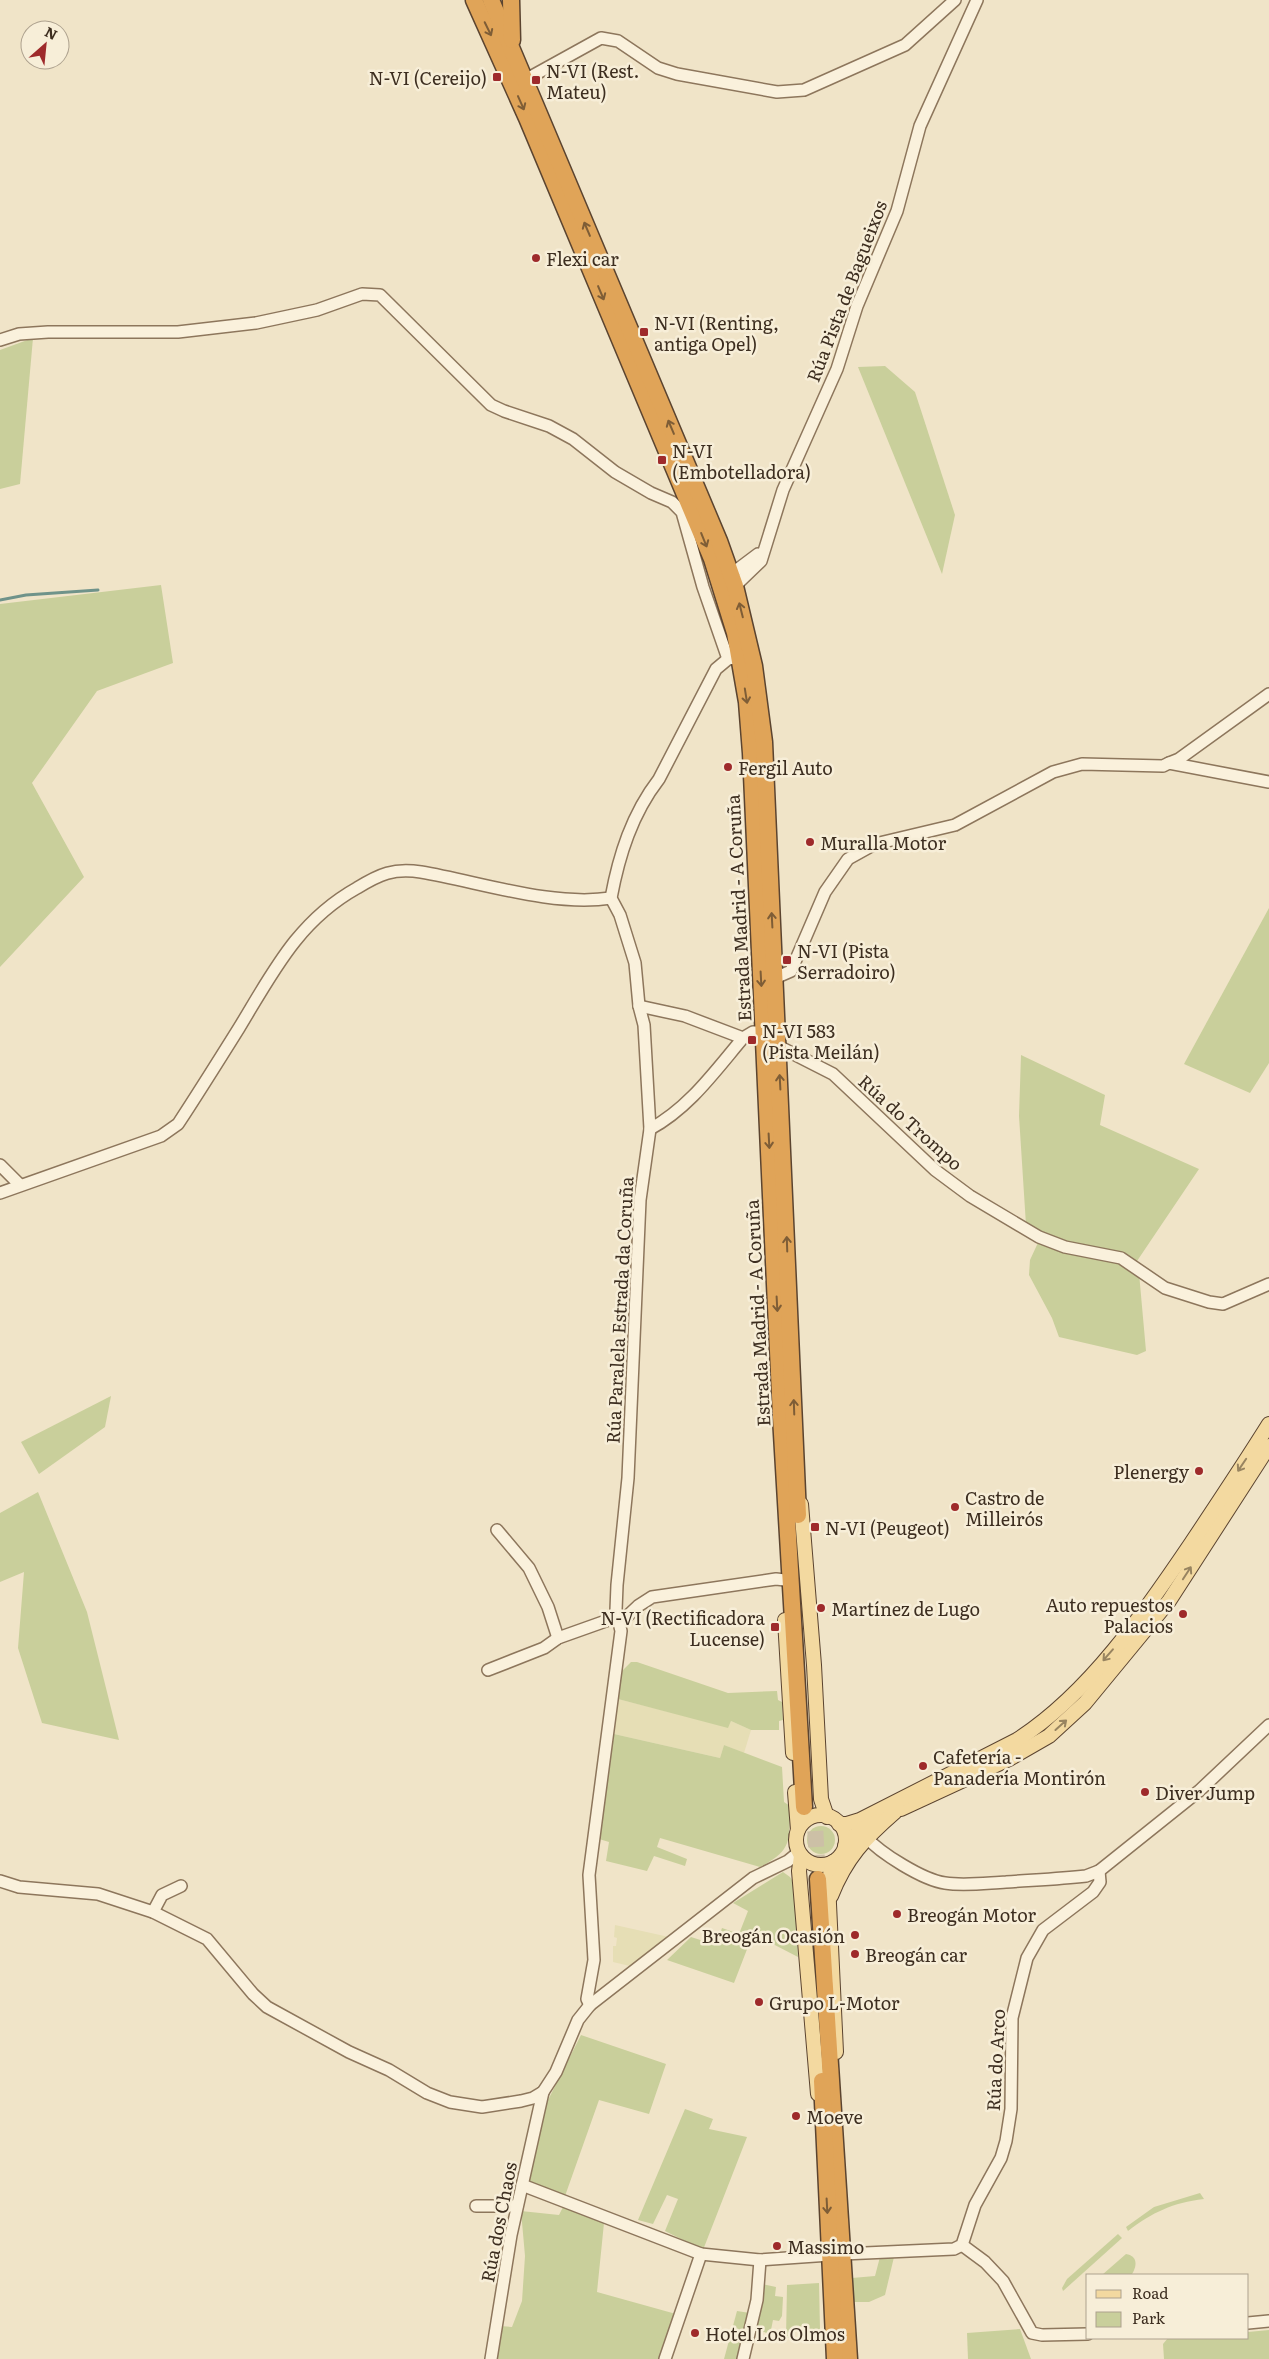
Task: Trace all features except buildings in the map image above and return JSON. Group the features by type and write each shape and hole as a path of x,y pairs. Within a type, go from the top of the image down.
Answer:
{"highway":[{"name":"Estrada Madrid - A Coruña","path":"474,0 531,127 684,507 712,559 735,633 734,658 747,702 751,753 764,1032 802,1640 809,1807"},
{"name":"Estrada Madrid - A Coruña","path":"491,0 719,541 735,586 754,666 764,742 775,978 790,1456"},
{"path":"512,0 510,30 514,54"},
{"path":"814,1879 820,2019 837,2254 849,2359"},
{"path":"835,2359 837,2254"}],"main road":[{"path":"798,1830 802,1824 813,1817 833,1820 860,1820 1017,1740 1036,1728 1071,1698 1122,1640 1157,1593 1269,1424"},
{"path":"831,2160 836,2018 828,1877 833,1862 845,1846 862,1829 1009,1759 1050,1736 1085,1703 1169,1601 1269,1446"},
{"path":"790,1456 784,1580 786,1658 798,1830 796,1838 800,1854 799,1871 810,2017 831,2160"},
{"path":"790,1456 814,1665 821,1799 833,1820 843,1830 845,1846"},
{"path":"829,1901 840,1875 866,1837 895,1812"},
{"path":"800,1854 808,1862 816,1865 833,1862"}],"street":[{"path":"525,80 601,38 618,41 658,68 677,74 777,92 804,90 905,45 955,0"},
{"name":"Rúa Pista de Bagueixos","path":"735,586 758,566 783,490 837,369 857,306 896,212 920,126 977,0"},
{"path":"0,340 19,334 48,332 178,332 256,323 317,310 362,294 374,294 387,301 491,405 549,426 573,440 614,472 644,489 684,507 682,512 709,596 734,658 716,669 659,779 647,795 630,827 616,873 611,898 587,902 479,885 420,872 393,870 376,876 322,910 304,928 281,960 178,1124 161,1136 0,1193"},
{"path":"738,569 758,554 762,555"},
{"path":"775,978 791,971 825,892 848,859 874,844 955,825 1053,772 1082,764 1163,766 1179,759 1269,694"},
{"path":"1169,763 1269,782"},
{"name":"Rúa Paralela Estrada da Coruña","path":"590,2005 587,1999 594,1960 589,1875 621,1631 618,1620 617,1585 628,1478 640,1200 650,1129 644,1025 639,1006 635,962 620,915 611,898"},
{"path":"639,1006 685,1016 743,1038"},
{"path":"650,1129 663,1122 689,1101 743,1038 753,1032 764,1032"},
{"name":"Rúa do Trompo","path":"778,1046 833,1074 935,1170 970,1196 1039,1237 1065,1247 1121,1258 1165,1288 1209,1302 1223,1304 1269,1284"},
{"path":"0,1165 20,1185"},
{"path":"497,1530 529,1568 548,1607 558,1638"},
{"path":"488,1670 544,1648 558,1638 618,1620 652,1597 776,1579 784,1580"},
{"path":"866,1837 874,1845 909,1869 944,1883 970,1884 1086,1876 1099,1871 1206,1784 1269,1725"},
{"name":"Rúa dos Chaos","path":"491,2359 517,2206 543,2092 556,2072 578,2020 590,2005 753,1878 800,1854"},
{"name":"Rúa do Arco","path":"962,2245 975,2205 1001,2158 1006,2141 1011,2109 1012,2018 1027,1958 1043,1930 1093,1892 1100,1882 1099,1871"},
{"path":"0,1881 19,1887 98,1894 153,1912 207,1939 253,1994 267,2007 349,2052 388,2070 427,2093 450,2102 482,2107 521,2101 533,2098 543,2092"},
{"path":"153,1912 162,1895 181,1886"},
{"path":"522,2185 701,2254 760,2260 837,2254 954,2249 962,2245 986,2262 1003,2281 1032,2333 1042,2335 1086,2334"},
{"path":"476,2206 517,2206"},
{"path":"665,2359 701,2254"},
{"path":"743,2359 757,2300 760,2260"},
{"path":"1249,2323 1269,2321"}],"shaded area":[{"path":"618,1699 728,1727 731,1721 751,1730 744,1753 724,1745 720,1758 614,1734"},
{"path":"615,1925 669,1937 630,1966 613,1962 613,1946 616,1946 617,1938 614,1937"}],"green space":[{"path":"33,338 20,484 0,489 0,350"},
{"path":"885,366 915,392 955,515 942,574 858,367"},
{"path":"161,585 173,663 97,691 32,783 84,877 0,967 0,604"},
{"path":"1269,908 1269,1063 1250,1093 1184,1064"},
{"path":"1021,1055 1105,1095 1100,1125 1199,1169 1135,1264 1139,1273 1146,1351 1137,1355 1059,1337 1052,1318 1029,1275 1030,1260 1042,1234 1026,1225 1019,1116"},
{"path":"111,1396 105,1427 39,1474 21,1442"},
{"path":"38,1492 87,1612 119,1740 42,1723 18,1648 24,1572 0,1582 0,1513"},
{"path":"631,1662 637,1662 728,1693 777,1691 778,1700 782,1702 783,1720 779,1721 779,1730 751,1730 731,1721 728,1728 618,1699 621,1672"},
{"path":"614,1734 720,1758 724,1745 782,1767 784,1802 790,1806 789,1836 784,1849 771,1861 760,1867 660,1838 657,1847 687,1859 685,1866 654,1856 647,1871 606,1861 609,1842 599,1839"},
{"path":"821,1826 831,1830 835,1840 831,1850 821,1854 811,1850 807,1840 811,1830"},
{"path":"783,1872 794,1883 798,1957 769,1942 751,1939 734,1983 667,1960 691,1937 716,1945 722,1928 739,1934 748,1911 733,1903"},
{"path":"581,2035 666,2064 649,2114 599,2100 565,2196 525,2183 522,2178 547,2102"},
{"path":"685,2109 713,2119 709,2129 747,2137 703,2250 665,2231 678,2199 667,2195 653,2224 638,2220"},
{"path":"1200,2193 1204,2199 1163,2209 1128,2231 1126,2227 1154,2207"},
{"path":"564,2205 604,2223 597,2292 676,2314 662,2359 493,2359 500,2326 512,2327 522,2301 525,2256 521,2211 559,2215"},
{"path":"1118,2234 1122,2238 1063,2291 1062,2288 1067,2279"},
{"path":"1126,2254 1133,2257 1135,2268 1132,2274 1103,2274"},
{"path":"880,2257 894,2257 885,2295 869,2302 853,2302 852,2278 875,2276"},
{"path":"819,2283 820,2330 793,2331 793,2338 786,2338 787,2285"},
{"path":"762,2284 776,2287 775,2296 783,2297 782,2316 779,2321 773,2320 770,2335 755,2327"},
{"path":"737,2311 750,2313 738,2359 724,2359"},
{"path":"1020,2329 1031,2359 968,2359 967,2333"},
{"path":"1269,2330 1269,2359 1164,2359 1163,2344 1167,2339 1249,2339 1249,2332"}],"waterway":[{"path":"0,600 26,595 98,590"}],"tunnel":[{"path":"814,1807 818,1879"}],"place":[{"name":"N-VI (Cereijo)","path":"497,77"},
{"name":"N-VI (Rest. Mateu)","path":"536,80"},
{"name":"Flexi car","path":"536,258"},
{"name":"N-VI (Renting, antiga Opel)","path":"644,332"},
{"name":"N-VI (Embotelladora)","path":"662,460"},
{"name":"Fergil Auto","path":"728,767"},
{"name":"Muralla Motor","path":"810,842"},
{"name":"N-VI (Pista Serradoiro)","path":"787,960"},
{"name":"N-VI 583 (Pista Meilán)","path":"752,1040"},
{"name":"Plenergy","path":"1199,1471"},
{"name":"Castro de Milleirós","path":"955,1507"},
{"name":"N-VI (Peugeot)","path":"815,1527"},
{"name":"Martínez de Lugo","path":"821,1608"},
{"name":"Auto repuestos Palacios","path":"1183,1614"},
{"name":"N-VI (Rectificadora Lucense)","path":"775,1627"},
{"name":"Cafetería - Panadería Montirón","path":"923,1766"},
{"name":"Diver Jump","path":"1145,1792"},
{"name":"Breogán Motor","path":"897,1914"},
{"name":"Breogán Ocasión","path":"855,1935"},
{"name":"Breogán car","path":"855,1954"},
{"name":"Grupo L-Motor","path":"759,2002"},
{"name":"Moeve","path":"796,2116"},
{"name":"Massimo","path":"777,2246"},
{"name":"Hotel Los Olmos","path":"695,2333"}]}
